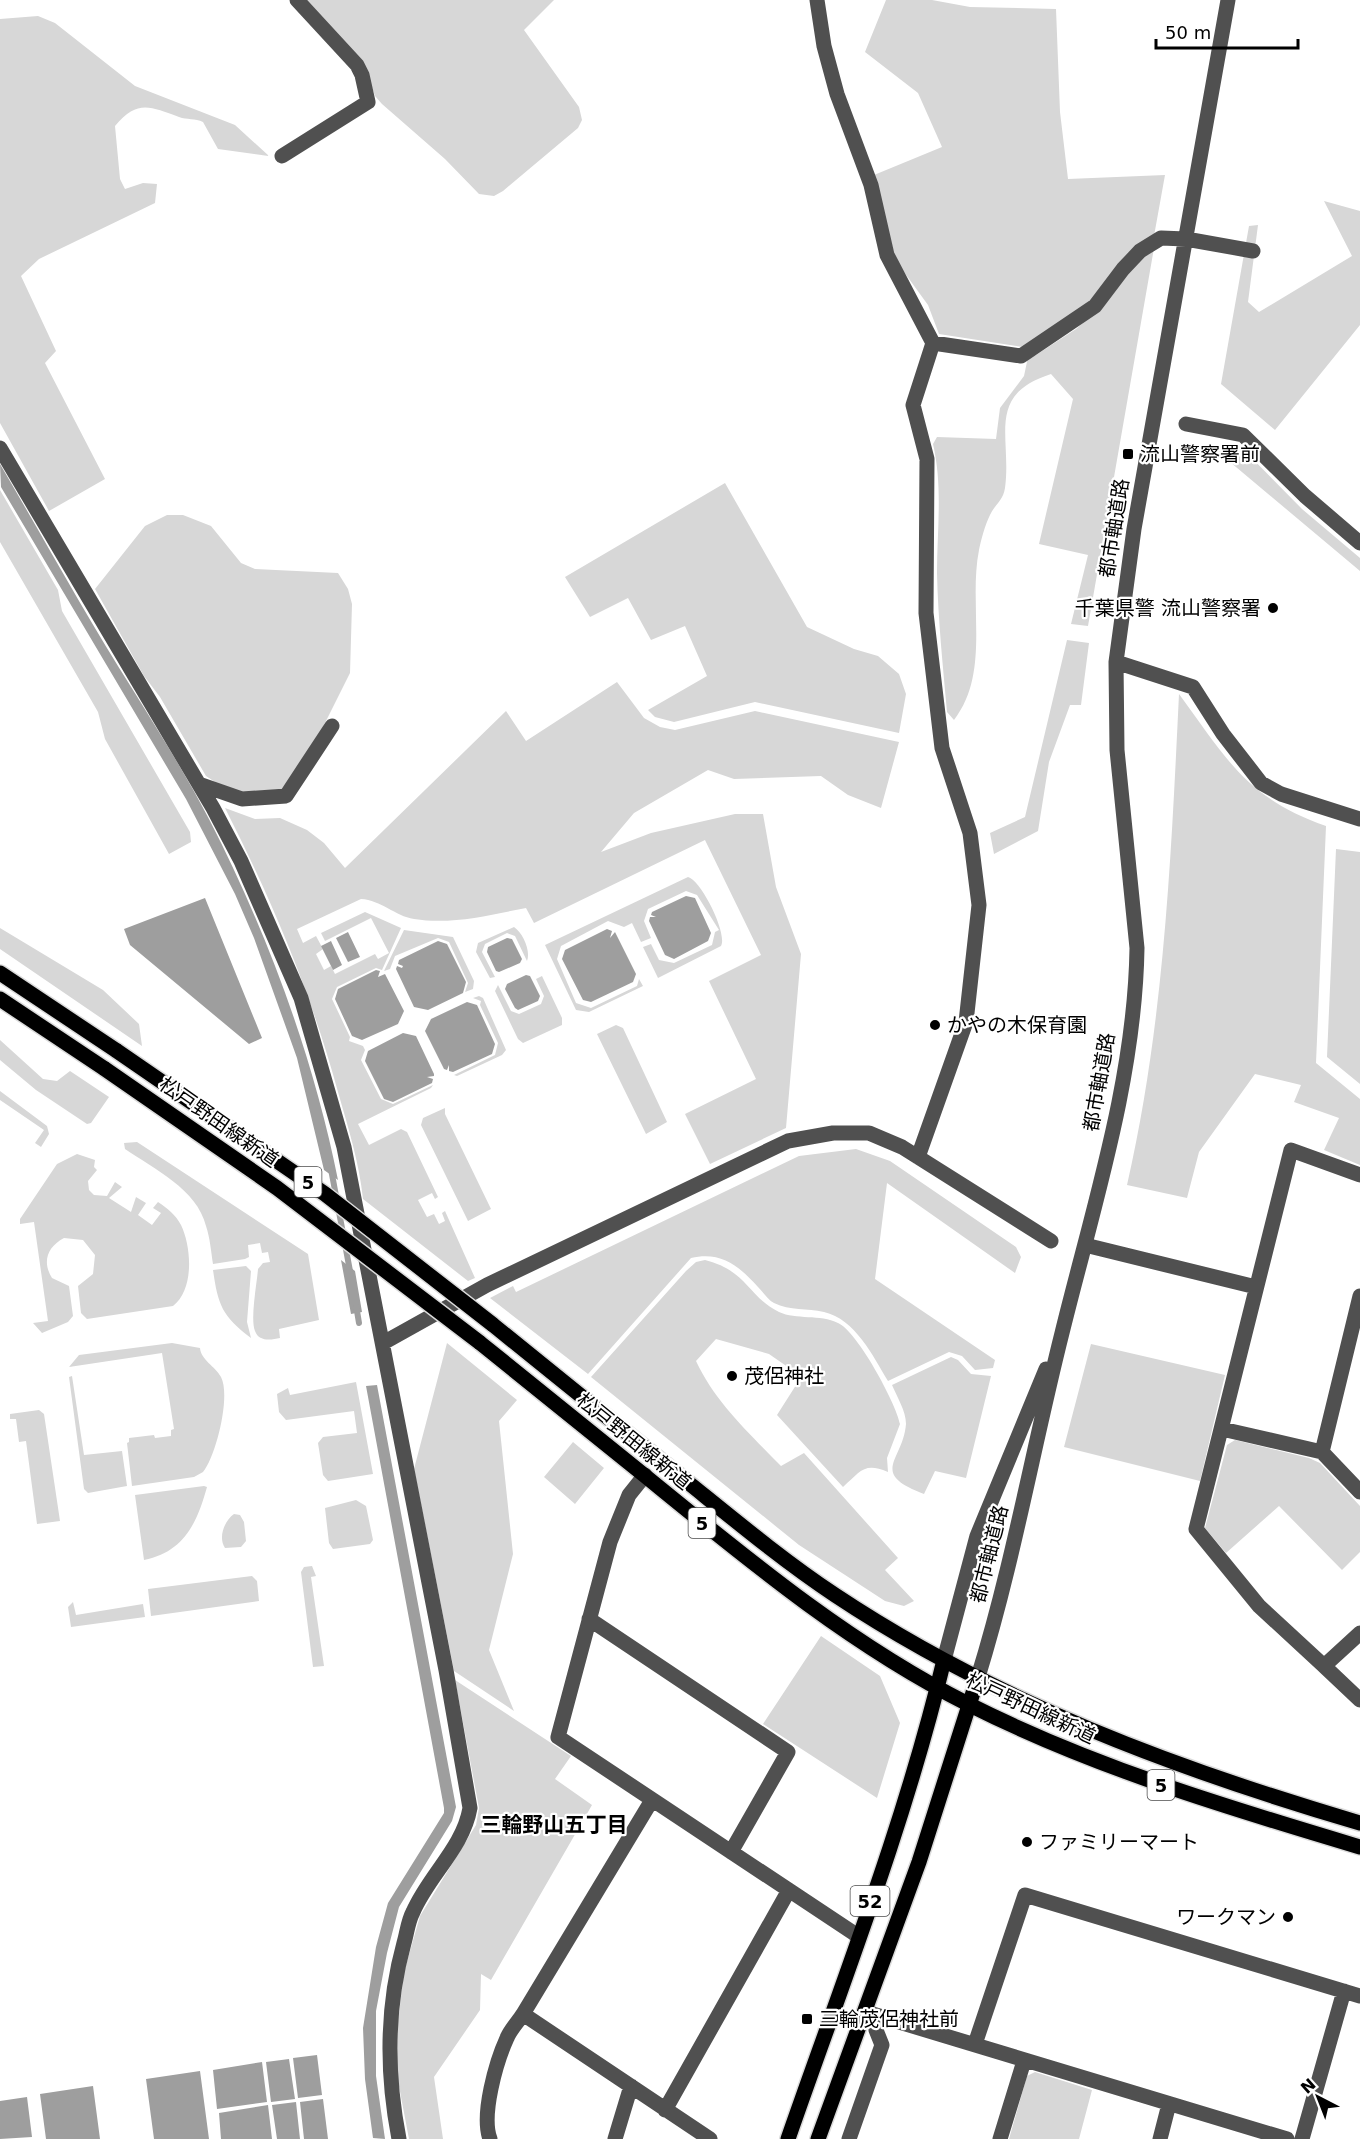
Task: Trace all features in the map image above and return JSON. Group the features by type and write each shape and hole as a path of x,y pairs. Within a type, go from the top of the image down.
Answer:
{"main road":[{"name":"松戸野田線新道","path":"0,973 325,1194 492,1324 782,1558 837,1596 944,1660 1121,1744 1224,1782 1360,1823"},
{"name":"松戸野田線新道","path":"0,999 277,1188 479,1342 645,1475 732,1549 795,1596 937,1687 968,1704 1116,1769 1360,1847"},
{"name":"52","path":"788,2139 917,1758 944,1660"},
{"name":"都市軸道路","path":"818,2139 919,1863 978,1677"}],"street":[{"path":"282,156 368,102 362,75 357,65 297,0"},
{"path":"817,0 824,46 837,94 871,185 887,255 933,343 913,405 927,459 926,613 942,748 970,833 979,905 966,1022 918,1157"},
{"name":"都市軸道路","path":"978,1677 1015,1545 1125,1064 1137,976 1137,948 1117,750 1116,662 1134,529 1228,0"},
{"path":"933,343 1021,356 1095,306 1140,251 1161,238 1186,239 1253,251"},
{"path":"1186,424 1244,435 1305,496 1360,543"},
{"path":"0,448 199,784 241,861 301,998 344,1148 470,1808 467,1826 412,1912 397,1969 390,2005 390,2075 399,2139"},
{"path":"1116,662 1193,687 1223,734 1261,783 1281,794 1360,819"},
{"path":"199,784 242,799 286,796 332,726"},
{"path":"383,1343 488,1285 788,1141 833,1133 869,1133 918,1157 1051,1241"},
{"path":"1360,1175 1292,1150 1196,1529 1259,1606 1360,1700"},
{"path":"1085,1245 1256,1287"},
{"path":"1322,1452 1359,1306"},
{"path":"944,1660 977,1536 1062,1332"},
{"path":"1222,1430 1322,1452 1360,1492"},
{"path":"645,1475 628,1495 610,1542 558,1737 858,1936"},
{"path":"589,1619 788,1752 730,1852"},
{"path":"1324,1666 1360,1633"},
{"path":"490,2139 486,2127 486,2109 507,2037 652,1800"},
{"path":"665,2110 789,1890"},
{"path":"975,2044 1025,1895 1360,1996"},
{"path":"1302,2139 1344,1991"},
{"path":"866,2012 1287,2139"},
{"path":"523,2014 710,2139"},
{"path":"849,2139 882,2045 876,2030"},
{"path":"1000,2139 1023,2061"},
{"path":"615,2139 631,2086"},
{"path":"1160,2139 1169,2104"}],"shaded area":[{"path":"302,0 554,0 524,30 579,107 582,120 578,128 503,191 494,196 479,194 445,159 382,104 375,96 366,70"},
{"path":"886,0 932,0 970,7 1056,9 1060,112 1068,179 1165,175 1154,236 1092,302 1029,348 939,334 928,305 896,261 874,175 942,147 918,93 865,52"},
{"path":"38,16 55,23 135,86 235,125 269,156 218,149 203,122 200,121 182,118 152,108 131,112 115,126 120,179 125,189 143,183 157,184 155,203 39,259 21,276 56,351 45,363 105,479 49,511 0,423 0,19"},
{"path":"1324,201 1360,211 1360,325 1275,430 1221,384 1249,226 1258,225 1248,302 1259,312 1352,256"},
{"path":"1154,248 1088,626 1071,624 1088,555 1039,544 1073,399 1051,374 1030,383 1017,394 1009,406 1005,435 1005,488 983,532 976,571 976,638 972,681 965,701 954,720 947,712 940,626 937,573 939,492 933,444 937,437 996,439 1000,408 1024,376 1028,357 1036,355 1076,329 1102,306 1127,272"},
{"path":"1218,444 1241,447 1302,509 1360,558 1360,571 1211,446"},
{"path":"0,464 99,634 182,770 230,862 286,995 328,1133 338,1180 324,1170 297,1058 254,938 235,894 186,799 1,487"},
{"path":"725,483 807,627 854,649 878,656 899,674 906,694 899,733 755,702 674,722 655,717 648,710 707,676 685,626 651,640 628,598 590,617 565,577"},
{"path":"0,490 58,590 62,611 190,832 191,842 169,854 105,739 98,712 0,542"},
{"path":"167,515 183,515 211,526 241,563 255,569 338,573 348,589 352,604 350,673 316,741 283,789 238,793 224,788 206,776 160,697 144,676 95,589 145,526"},
{"path":"1067,640 1089,643 1081,705 1070,705 1049,762 1038,831 994,854 990,833 1025,817"},
{"path":"617,682 644,718 660,727 675,730 755,711 899,742 881,808 848,795 821,776 734,779 708,770 634,813 601,852 651,833 735,814 763,814 776,887 801,954 786,1128 710,1164 685,1114 756,1079 709,981 761,955 705,840 534,923 526,908 470,918 428,921 407,917 375,902 361,899 297,929 303,943 316,936 323,949 316,954 324,970 331,966 335,974 375,954 378,959 389,953 371,918 325,941 321,933 365,912 401,928 382,970 376,968 337,987 332,999 350,1037 349,1041 363,1046 365,1050 361,1060 381,1099 393,1104 433,1085 358,1124 369,1145 401,1129 407,1132 438,1197 435,1199 432,1193 418,1200 427,1217 434,1214 439,1224 445,1221 442,1213 445,1211 475,1278 468,1281 363,1199 353,1145 316,1019 259,877 225,808 255,819 280,818 307,830 324,843 345,868 506,711 526,741"},
{"path":"1179,694 1240,774 1276,802 1298,815 1326,826 1316,1063 1360,1099 1360,1165 1324,1150 1339,1118 1294,1102 1301,1085 1255,1074 1199,1152 1187,1198 1127,1185 1140,1124 1158,1002 1169,879"},
{"path":"1336,849 1360,852 1360,1084 1327,1057"},
{"path":"688,877 700,887 712,908 721,931 721,946 658,978 643,947 651,944 659,960 674,963 712,945 715,932 719,930 697,895 686,891 648,909 644,921 651,938 641,942 632,923 624,927 608,921 561,946 557,959 576,1003 591,1008 637,986 639,979 643,986 589,1012 576,1010 545,945"},
{"path":"686,896 695,898 711,933 708,941 674,959 665,955 649,921 650,917 656,917 651,915 652,912"},
{"path":"205,898 262,1038 249,1044 130,945 124,929"},
{"path":"514,927 525,942 528,952 527,961 515,936 507,933 485,944 482,952 495,977 490,978 476,952 478,943"},
{"path":"0,928 103,990 139,1024 142,1046 0,949"},
{"path":"607,929 612,931 610,938 615,932 636,974 633,982 591,1002 583,1000 562,959 565,950"},
{"path":"404,930 453,937 474,981 473,989 465,992 468,983 449,942 438,938 395,956 390,969 384,971"},
{"path":"348,932 360,957 348,962 336,938"},
{"path":"507,938 512,939 522,959 520,963 499,972 496,971 487,952 488,947"},
{"path":"331,941 342,965 333,970 321,946"},
{"path":"438,941 447,944 466,982 463,993 428,1010 414,1007 396,969 397,966 402,968 403,966 398,964 399,960"},
{"path":"376,970 380,971 378,977 385,974 404,1011 398,1024 362,1040 352,1036 335,999 338,989"},
{"path":"526,975 530,976 540,996 538,1001 518,1010 505,989 507,984"},
{"path":"542,976 562,1018 562,1025 523,1043 518,1039 495,991 498,985 511,1011 519,1014 541,1004 544,996 536,979"},
{"path":"479,996 483,998 506,1050 502,1055 457,1076 454,1075 495,1055 498,1043 480,1005 481,1001 473,998"},
{"path":"467,1002 477,1005 495,1044 492,1054 453,1072 449,1071 449,1065 447,1070 444,1069 425,1031 431,1019"},
{"path":"616,1025 623,1028 667,1122 646,1134 597,1034"},
{"path":"403,1033 416,1036 434,1076 427,1077 433,1079 432,1083 393,1102 384,1099 365,1061 368,1051"},
{"path":"0,1040 43,1079 57,1081 70,1071 109,1097 91,1123 87,1124 36,1090 0,1060"},
{"path":"0,1091 47,1126 49,1134 41,1147 35,1143 44,1130 0,1100"},
{"path":"445,1108 445,1114 491,1209 468,1221 421,1125 423,1118"},
{"path":"137,1142 308,1254 319,1320 279,1329 280,1338 269,1340 259,1337 255,1331 253,1318 254,1301 258,1269 263,1263 270,1262 268,1252 262,1253 260,1243 248,1245 249,1257 213,1264 206,1226 194,1201 173,1181 125,1149 124,1143"},
{"path":"856,1149 890,1161 1016,1247 1021,1257 1015,1273 887,1183 875,1279 995,1360 993,1368 975,1370 962,1356 949,1352 888,1381 862,1340 845,1322 824,1312 786,1307 774,1303 736,1267 729,1262 711,1257 691,1258 588,1374 490,1298 513,1286 516,1292 799,1156"},
{"path":"77,1154 95,1160 94,1167 97,1170 88,1181 89,1190 94,1195 107,1196 115,1182 122,1187 109,1198 131,1212 136,1197 146,1203 138,1215 152,1225 161,1213 153,1208 158,1202 174,1215 185,1234 189,1257 188,1279 180,1299 173,1306 87,1319 81,1313 78,1286 93,1274 95,1255 83,1240 64,1238 50,1250 47,1266 52,1278 69,1286 73,1316 68,1322 42,1333 33,1323 48,1321 34,1222 20,1224 20,1219 57,1164"},
{"path":"341,1260 355,1271 362,1312 351,1314"},
{"path":"705,1260 739,1277 768,1306 779,1312 838,1323 855,1339 875,1369 900,1424 887,1458 888,1472 868,1468 843,1487 777,1415 798,1382 795,1372 769,1354 716,1339 696,1361 723,1404 781,1466 804,1453 898,1558 885,1570 914,1601 904,1606 885,1601 799,1545 591,1377 686,1271 696,1262"},
{"path":"246,1266 251,1271 247,1322 251,1338 234,1323 223,1309 213,1270"},
{"path":"172,1343 200,1348 203,1356 221,1377 224,1398 221,1426 213,1453 203,1472 194,1477 132,1486 127,1443 129,1438 154,1435 155,1438 171,1436 171,1430 174,1429 162,1353 69,1367 79,1355"},
{"path":"447,1343 517,1400 499,1421 513,1554 489,1650 514,1711 454,1671 414,1469"},
{"path":"1091,1344 1225,1375 1200,1481 1064,1447"},
{"path":"951,1357 958,1360 971,1374 991,1376 966,1478 935,1471 924,1494 897,1479 893,1472 893,1465 904,1437 906,1419 892,1385"},
{"path":"72,1376 84,1455 122,1451 127,1486 88,1493 84,1489 69,1377"},
{"path":"356,1382 373,1474 328,1481 323,1475 318,1443 323,1437 357,1433 354,1411 286,1420 279,1412 277,1394 288,1388 290,1395"},
{"path":"377,1385 456,1807 452,1821 399,1907 387,1953 376,2011 376,2076 385,2139 373,2138 365,2079 363,2028 376,1947 388,1903 444,1813 444,1808 366,1386"},
{"path":"39,1410 44,1414 60,1521 37,1524 26,1441 19,1442 16,1419 10,1419 10,1414"},
{"path":"1235,1440 1309,1458 1320,1463 1360,1506 1360,1552 1342,1570 1279,1506 1226,1553 1205,1528 1227,1445"},
{"path":"573,1442 604,1468 575,1504 544,1477"},
{"path":"207,1487 199,1512 187,1534 169,1550 144,1560 135,1495"},
{"path":"356,1500 366,1506 373,1540 370,1544 333,1549 329,1543 325,1508"},
{"path":"234,1514 240,1515 244,1522 246,1541 241,1547 225,1548 222,1539 223,1530 227,1521"},
{"path":"312,1566 316,1576 311,1577 324,1666 313,1667 301,1572 304,1567"},
{"path":"252,1576 257,1581 259,1601 151,1616 148,1589"},
{"path":"73,1602 76,1615 143,1604 145,1617 71,1627 68,1607"},
{"path":"821,1636 880,1676 900,1723 877,1798 763,1724"},
{"path":"455,1680 571,1756 555,1779 592,1805 491,1980 481,1974 480,2010 434,2077 443,2139 409,2139 398,2081 397,2030 404,1972 420,1916 476,1825 479,1808"},
{"path":"317,2055 322,2095 298,2098 293,2058"},
{"path":"289,2059 295,2099 271,2102 266,2062"},
{"path":"262,2062 267,2102 217,2109 213,2070"},
{"path":"200,2071 209,2139 154,2139 146,2079"},
{"path":"1035,2072 1092,2090 1079,2139 1009,2139 1027,2076"},
{"path":"93,2086 100,2139 46,2139 40,2094"},
{"path":"27,2097 32,2137 0,2139 0,2101"},
{"path":"323,2099 328,2139 304,2139 300,2102"},
{"path":"296,2102 300,2139 277,2139 272,2105"},
{"path":"268,2105 272,2139 221,2139 219,2113"}],"waterway":[{"path":"331,1169 350,1271"},
{"path":"356,1305 359,1323"}],"place":[{"name":"流山警察署前","path":"1128,454"},
{"name":"千葉県警 流山警察署","path":"1273,608"},
{"name":"かやの木保育園","path":"935,1025"},
{"name":"茂侶神社","path":"732,1376"},
{"name":"ファミリーマート","path":"1027,1842"},
{"name":"ワークマン","path":"1288,1917"},
{"name":"三輪茂侶神社前","path":"807,2019"}],"district":[{"name":"三輪野山五丁目","path":"554,1825"}]}
